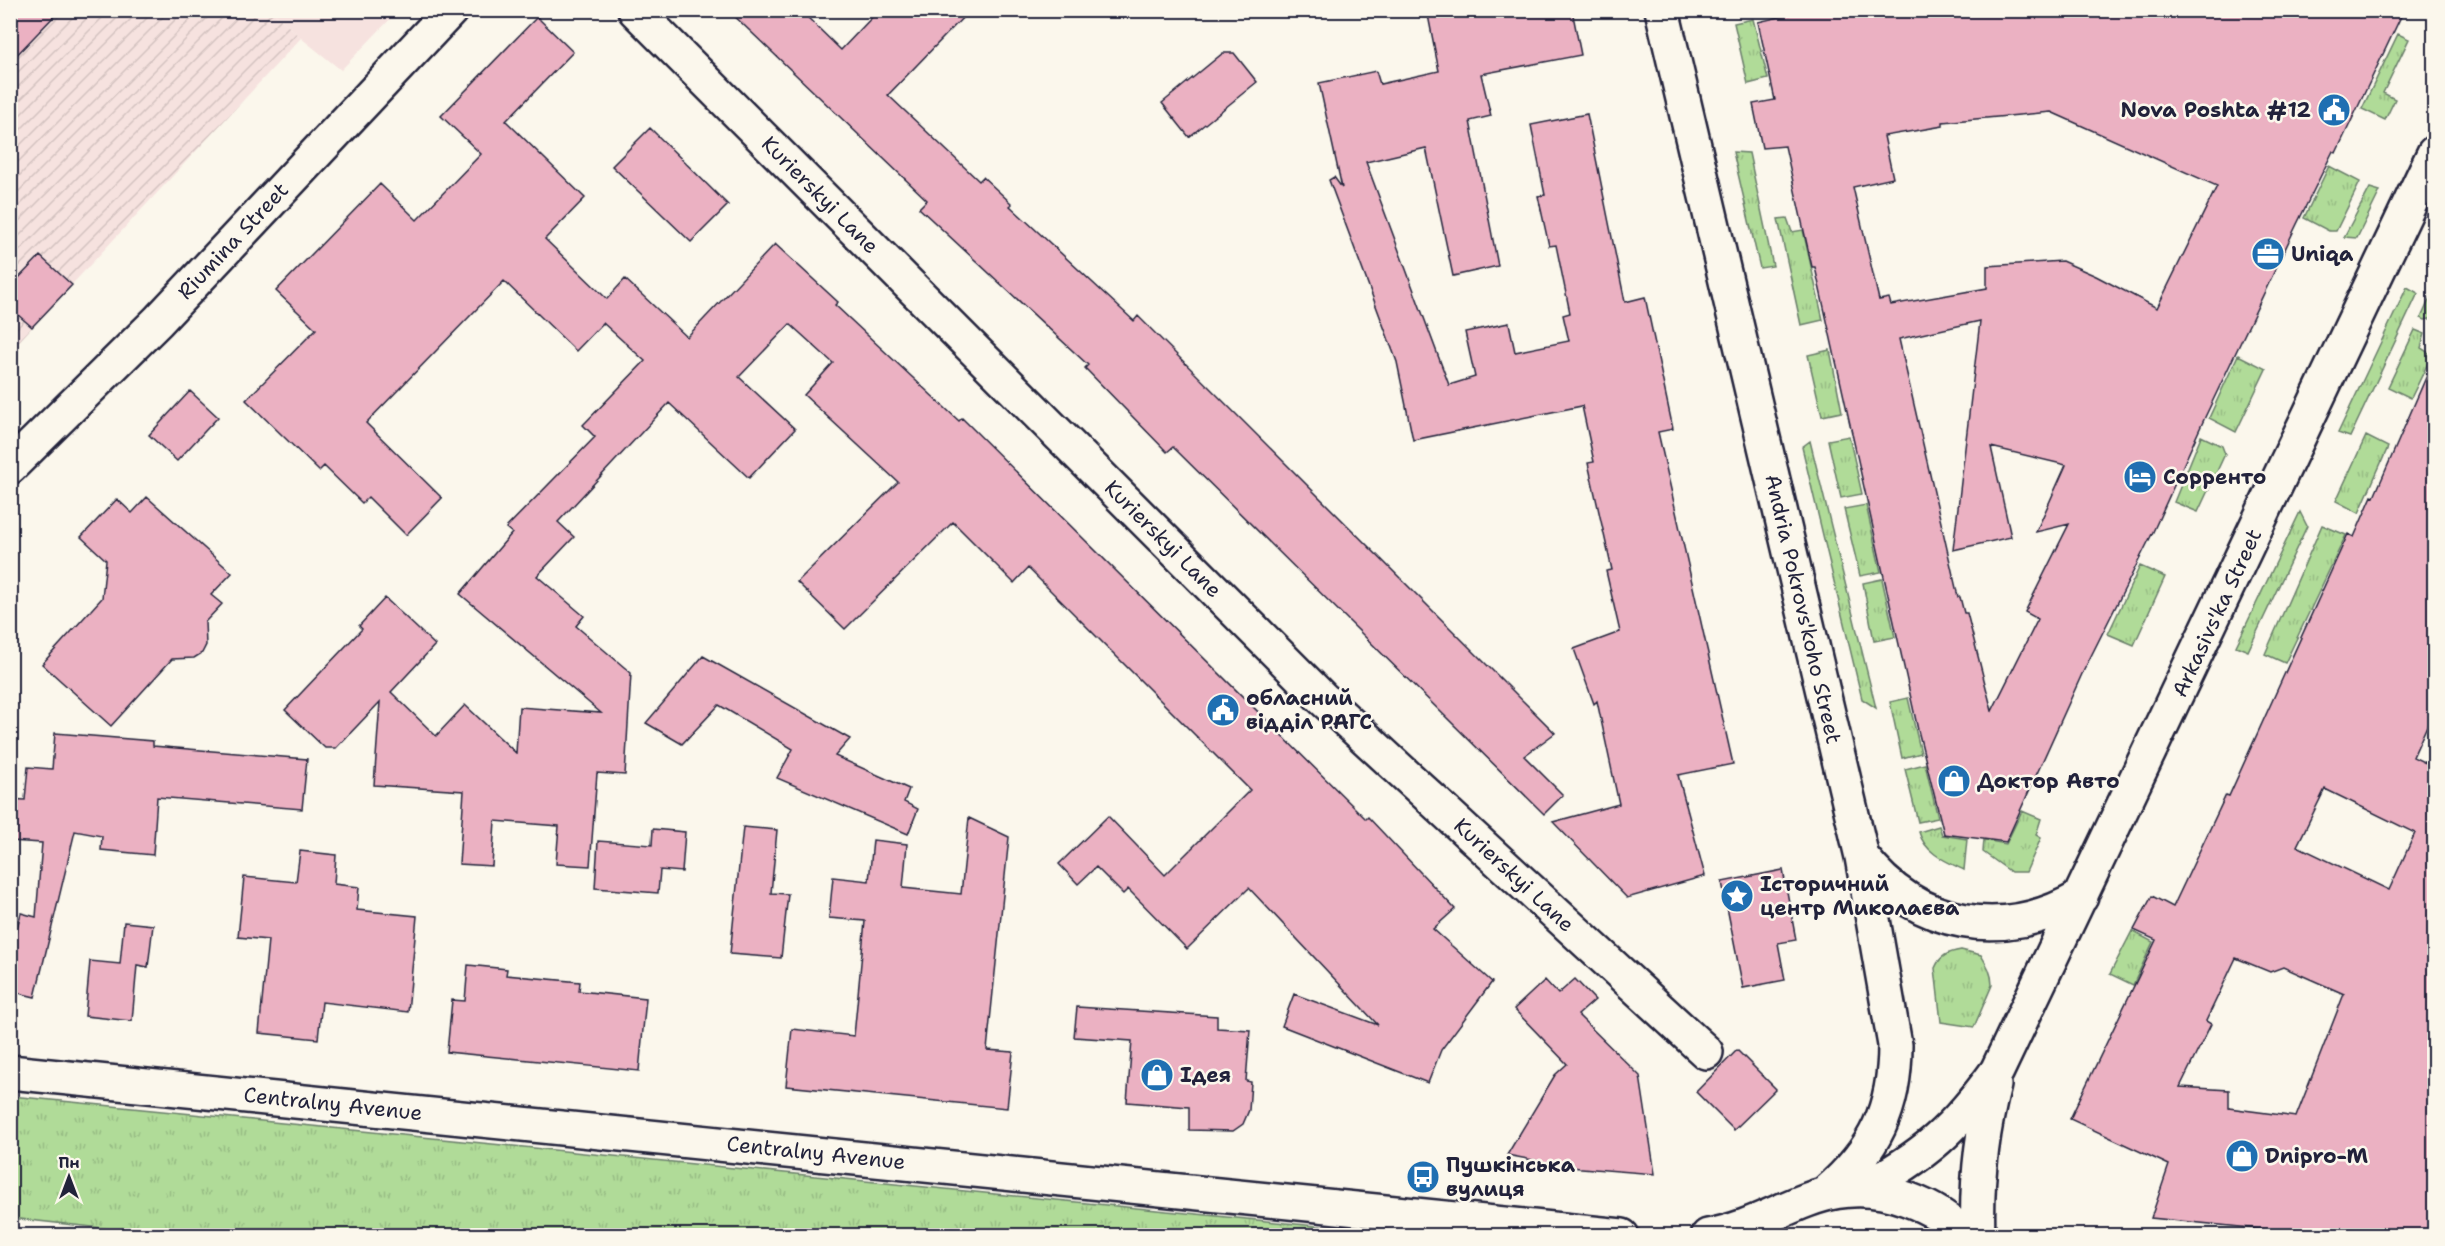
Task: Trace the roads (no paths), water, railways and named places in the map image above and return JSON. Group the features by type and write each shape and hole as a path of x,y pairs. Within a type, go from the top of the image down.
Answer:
{"street":[{"name":"Riumina Street","path":"10,466 158,321 451,10"},
{"name":"Kurierskyi Lane","path":"635,10 1322,698 1706,1052"},
{"name":"Andria Pokrovs'koho Street","path":"1662,10 1862,857 1895,1045 1892,1094 1874,1138 1861,1158 1827,1192"},
{"name":"Arkasivs'ka Street","path":"1978,1236 1979,1160 1986,1115 1998,1071 2434,153"},
{"path":"1862,857 1875,874 1907,900 1926,910 1955,920 1985,924 2016,922 2050,913 2081,897"},
{"name":"Arkasivs'ka Street","path":"1862,1189 1902,1168 1939,1141 1970,1108 1998,1071"},
{"name":"Centralny Avenue","path":"10,1072 1622,1236"},
{"path":"1708,1236 1741,1227 1827,1192 1862,1189 1895,1195 1927,1207 1955,1225 1965,1236"},
{"path":"1746,1236 1774,1213"}],"place":[{"name":"Nova Poshta #12","path":"2334,110"},
{"name":"Uniqa","path":"2268,254"},
{"name":"Сорренто","path":"2140,477"},
{"name":"обласний відділ РАГС","path":"1223,710"},
{"name":"Доктор Авто","path":"1954,781"},
{"name":"Історичний центр Миколаєва","path":"1737,896"},
{"name":"Ідея","path":"1157,1075"},
{"name":"Dnipro-M","path":"2242,1156"},
{"name":"Пушкінська вулиця","path":"1423,1177"}]}
